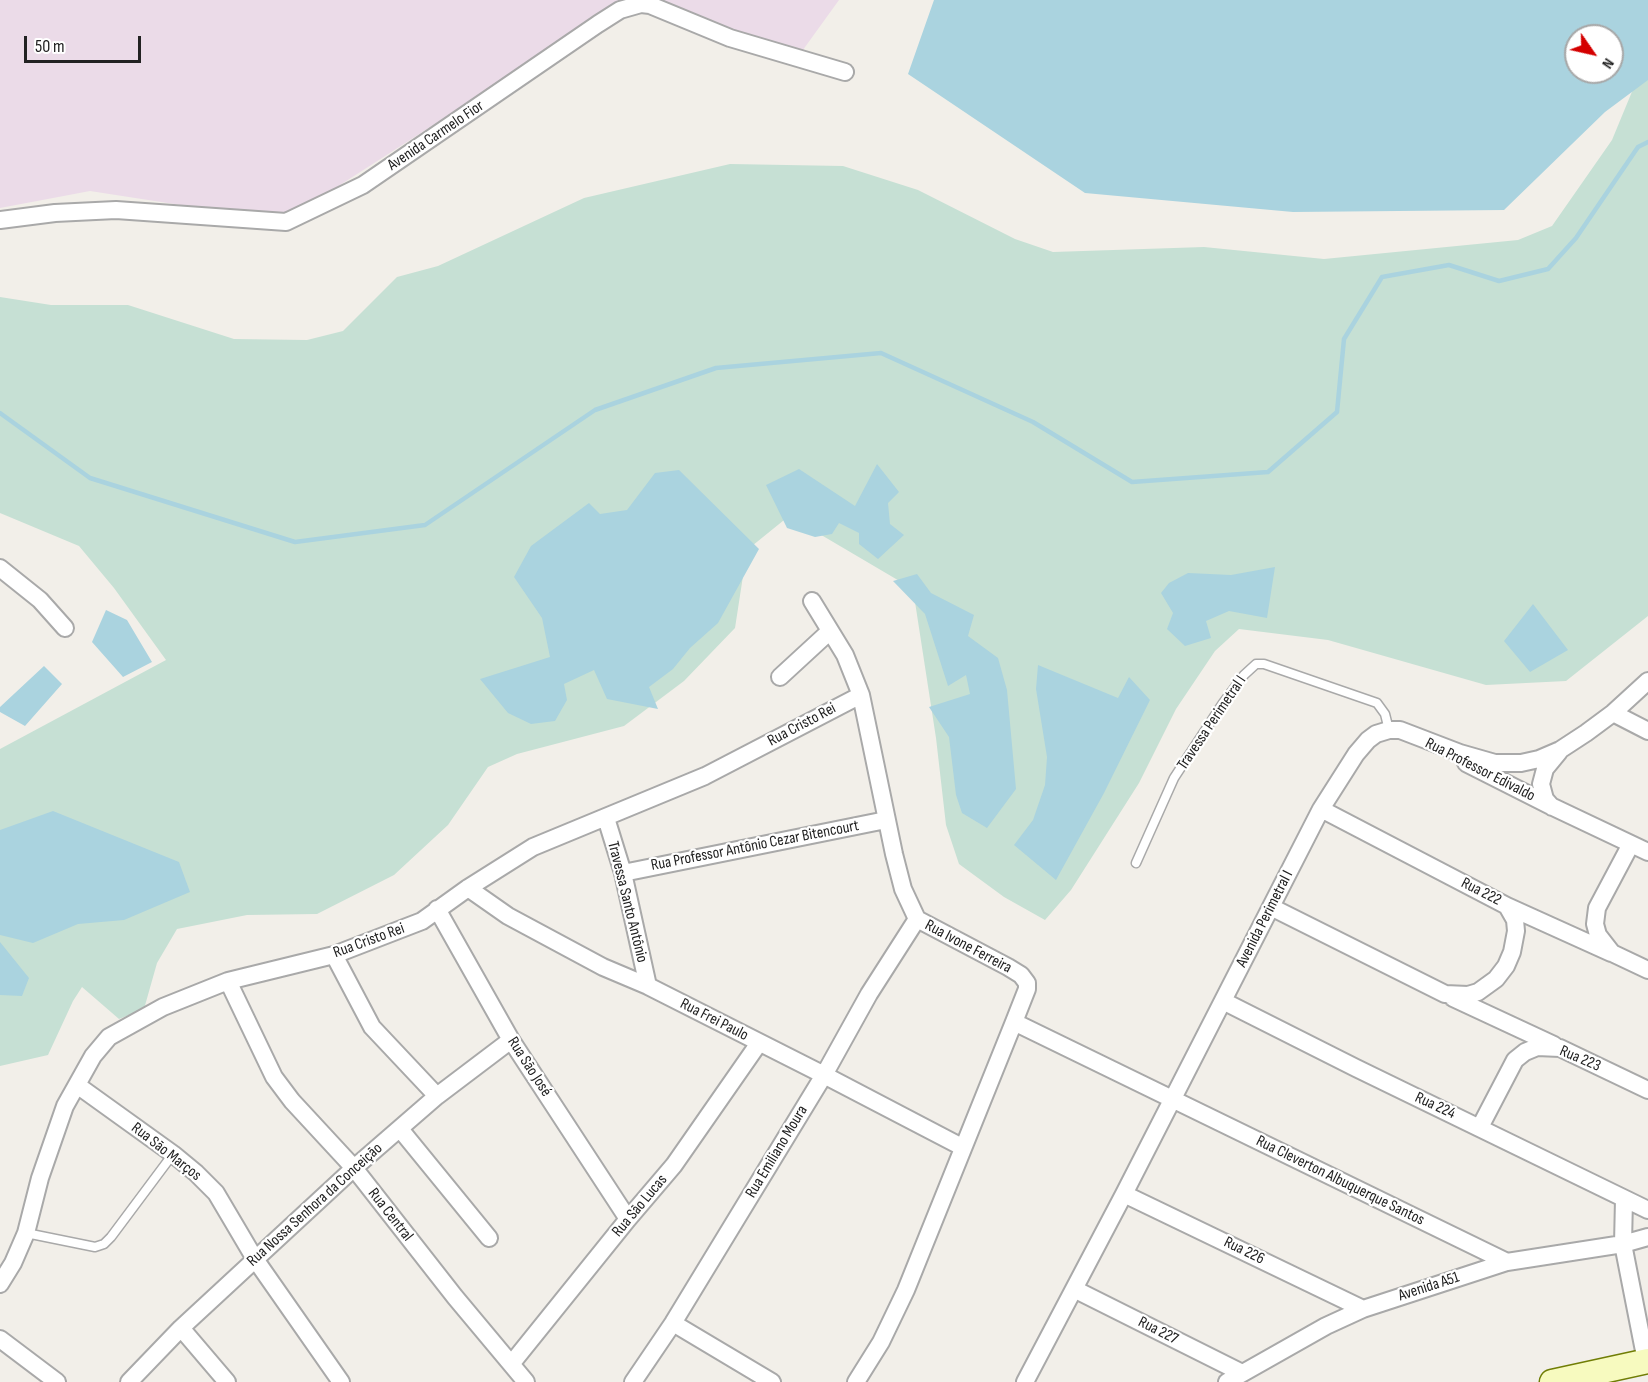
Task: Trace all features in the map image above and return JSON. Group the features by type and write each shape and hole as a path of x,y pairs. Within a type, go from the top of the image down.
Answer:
{"street":[{"name":"Avenida Carmelo Fior","path":"0,220 55,213 116,210 286,222 363,185 598,24 620,10 641,4 650,5 730,38 845,72"},
{"path":"0,568 40,600 65,628"},
{"name":"Rua Ivone Ferreira","path":"812,601 845,655 861,695 886,820 903,889 917,920 1008,967 1024,979 1027,989 906,1290 881,1342 856,1382"},
{"path":"780,677 830,631"},
{"path":"1398,731 1495,763 1521,763 1539,759 1560,750 1613,713 1648,681"},
{"name":"Rua Cristo Rei","path":"0,1284 13,1263 26,1233 40,1178 65,1106 93,1056 109,1037 163,1006 228,981 334,956 422,921 468,888 533,847 705,776 861,695"},
{"path":"1613,713 1648,730"},
{"name":"Rua Professor Edivaldo","path":"1398,731 1648,852"},
{"name":"Avenida Perimetral I","path":"1025,1382 1173,1100 1321,809 1356,754 1368,740 1376,734 1398,731"},
{"name":"Rua Professor Edivaldo","path":"1553,807 1545,799 1541,784 1545,769 1560,750"},
{"name":"Rua 222","path":"1271,907 1445,994 1468,995 1478,992 1496,979 1506,966 1512,952 1516,931 1515,920 1508,906 1321,809"},
{"name":"Travessa Santo Antônio","path":"606,818 623,873 648,986"},
{"name":"Rua Professor Antônio Cezar Bitencourt","path":"623,873 886,820"},
{"path":"1612,953 1598,935 1595,914 1630,844"},
{"name":"Rua Frei Paulo","path":"468,888 508,916 603,967 648,986 962,1147"},
{"path":"1508,906 1648,970"},
{"name":"Rua São José","path":"437,909 511,1040 628,1219"},
{"name":"Rua Emiliano Moura","path":"633,1382 673,1323 824,1075 869,994 917,920"},
{"path":"334,956 372,1027 437,1096"},
{"name":"Rua Central","path":"228,981 274,1077 292,1101 354,1168 454,1296 526,1382"},
{"path":"1445,994 1560,1048"},
{"name":"Rua 224","path":"1223,1001 1648,1210"},
{"name":"Rua Cleverton Albuquerque Santos","path":"1014,1022 1507,1262"},
{"name":"Rua Nossa Senhora da Conceição","path":"129,1382 181,1328 354,1168 437,1096 511,1040"},
{"name":"Rua São Lucas","path":"512,1363 628,1219 675,1165 759,1043"},
{"name":"Rua 223","path":"1480,1127 1509,1071 1520,1055 1537,1047 1560,1048 1648,1090"},
{"name":"Rua São Marços","path":"77,1085 173,1154 216,1193 255,1259 341,1382"},
{"path":"400,1129 489,1238"},
{"name":"Rua 226","path":"1124,1194 1363,1308"},
{"path":"1552,1382 1647,1361 1623,1244 1624,1198"},
{"name":"Avenida A51","path":"1227,1382 1326,1326 1363,1308 1507,1262 1623,1244 1648,1237"},
{"name":"Rua 227","path":"1074,1289 1242,1372"},
{"path":"673,1323 772,1382"},
{"path":"181,1328 227,1382"},
{"path":"0,1338 57,1382"}],"lane":[{"name":"Travessa Perimetral I","path":"1136,863 1174,778 1223,703 1244,675 1256,664 1264,664 1377,703 1398,731"},
{"path":"26,1233 95,1247 104,1244 111,1238 173,1154"}],"shaded area":[{"path":"0,0 839,0 800,54 623,3 284,221 90,191 0,208"}],"green space":[{"path":"1648,53 1648,616 1566,681 1486,685 1328,640 1239,629 1215,651 1176,709 1139,783 1071,890 1045,920 1004,897 959,864 946,825 936,738 913,589 789,516 747,550 735,628 684,681 624,726 517,754 488,767 448,825 394,875 317,914 247,915 177,929 157,963 144,1009 119,1019 82,987 48,1055 0,1066 0,749 166,660 114,588 79,546 0,513 0,297 51,305 128,305 234,339 307,340 343,331 397,277 438,266 584,198 730,164 843,166 918,190 1015,239 1053,252 1204,247 1324,259 1518,240 1552,226 1612,140"}],"water":[{"path":"934,0 1648,0 1648,80 1605,112 1504,210 1293,212 1085,193 908,74"},
{"path":"877,464 899,492 888,503 890,524 904,535 878,559 859,544 859,533 839,523 832,534 815,537 787,528 766,485 799,469 855,506"},
{"path":"679,470 759,549 718,623 690,648 673,669 649,687 658,709 607,699 594,670 564,684 567,700 555,721 531,724 508,713 480,679 550,657 542,618 514,577 531,546 589,503 600,514 627,510 655,473"},
{"path":"1275,567 1267,618 1229,611 1206,621 1211,638 1185,646 1167,629 1173,613 1161,593 1169,583 1188,573 1231,575"},
{"path":"917,574 931,593 974,615 968,636 998,658 1007,690 1016,789 987,828 962,813 956,795 949,737 929,707 970,694 966,675 948,686 925,614 893,581"},
{"path":"1533,604 1568,650 1530,672 1504,641"},
{"path":"106,610 127,620 152,662 123,677 92,642"},
{"path":"1038,665 1118,698 1129,677 1150,700 1104,793 1056,880 1014,845 1033,820 1045,785 1047,757 1036,689"},
{"path":"44,666 62,684 25,726 0,712 0,707"},
{"path":"53,811 179,862 190,892 124,920 78,924 33,943 0,935 0,830"},
{"path":"0,942 29,978 22,996 0,995"}],"waterway":[{"path":"0,413 90,478 295,542 425,525 595,410 716,368 881,353 1033,422 1132,482 1268,472 1337,412 1344,339 1382,277 1449,265 1499,281 1548,269 1576,238 1638,147 1648,142"}]}
